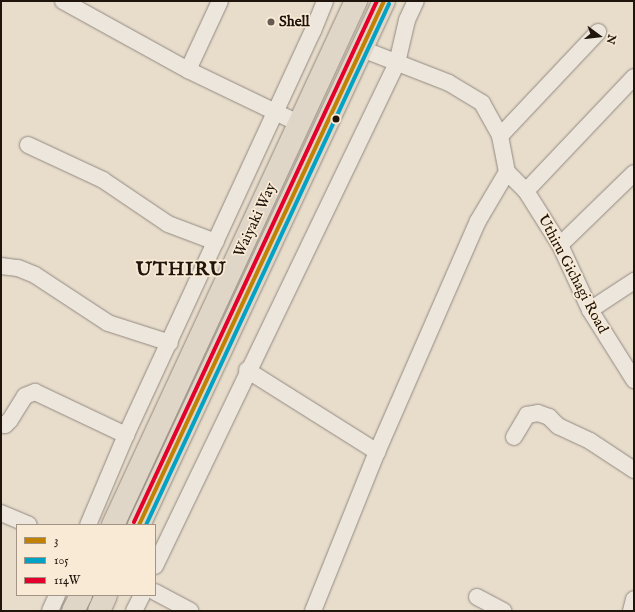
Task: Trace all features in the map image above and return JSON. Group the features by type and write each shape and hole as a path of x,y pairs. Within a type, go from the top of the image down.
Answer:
{"highway":[{"name":"Waiyaki Way","path":"113,524 356,1"},
{"name":"Waiyaki Way","path":"141,524 384,1"},
{"path":"73,611 80,596"},
{"path":"99,611 106,596"}],"street":[{"path":"63,1 188,70 277,111 300,124"},
{"path":"188,70 220,1"},
{"path":"88,524 126,435 277,111 325,1"},
{"path":"156,564 247,370 397,63 407,20 416,1"},
{"path":"500,136 598,32"},
{"path":"313,611 377,452 478,221 508,172 500,136 482,103 466,92 362,49"},
{"path":"526,191 634,77"},
{"path":"28,145 104,180 168,224 216,242"},
{"name":"Uthiru Gichagi Road","path":"508,172 526,191 560,245 590,310 634,380"},
{"path":"560,245 634,173"},
{"path":"1,266 18,268 35,274 108,323 170,343"},
{"path":"590,310 634,282"},
{"path":"247,370 377,452"},
{"path":"1,424 5,425 10,420 25,396 34,392 126,435"},
{"path":"514,437 527,415 538,413 549,416 558,426 590,441 634,470"},
{"path":"1,513 27,524"},
{"path":"156,593 190,611"},
{"path":"50,611 57,596"},
{"path":"134,611 142,596"},
{"path":"477,597 503,611"},
{"path":"631,611 634,599"}],"transit line":[{"name":"114W","path":"134,522 377,1"},
{"name":"3","path":"139,524 384,1"},
{"name":"105","path":"146,524 389,4"}],"place":[{"name":"Shell","path":"271,22"}],"district":[{"name":"UTHIRU","path":"181,271"}]}
